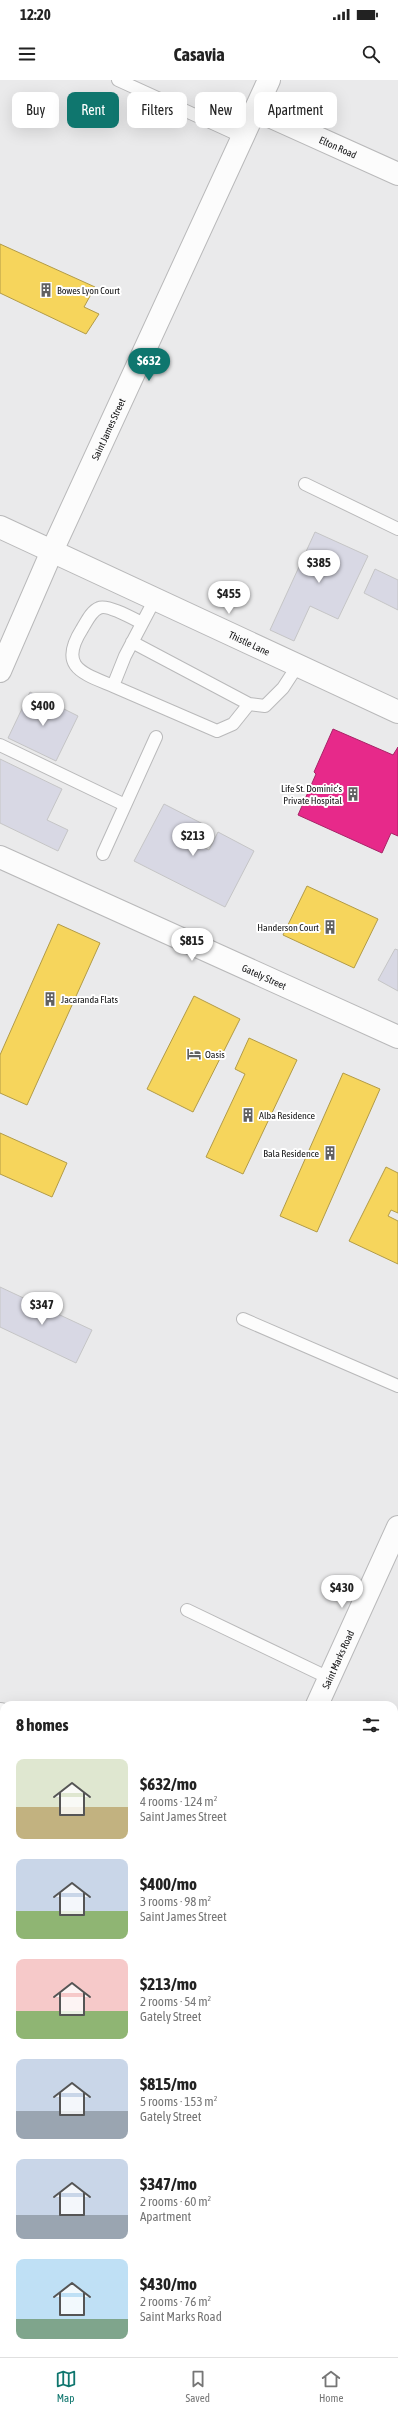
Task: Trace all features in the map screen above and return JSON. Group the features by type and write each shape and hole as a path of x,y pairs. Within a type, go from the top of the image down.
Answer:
{"street":[{"name":"Saint James Street","path":"264,92 269,80"},
{"name":"Saint James Street","path":"0,671 52,551 254,114"},
{"name":"Elton Road","path":"296,128 398,174"},
{"name":"Thistle Lane","path":"0,527 298,665 396,706"},
{"name":"Gately Street","path":"0,857 398,1037"},
{"name":"Saint Marks Road","path":"319,1701 398,1528"}],"lane":[{"path":"118,80 243,137"},
{"path":"305,484 398,529"},
{"path":"113,686 132,642 155,599"},
{"path":"142,623 106,607 99,608 91,614 79,634 71,653 72,662 82,673 217,731 233,724 249,704"},
{"path":"132,642 249,704 265,706 283,688 298,665"},
{"path":"103,854 156,737"},
{"path":"0,745 125,805"},
{"path":"243,1319 398,1386"},
{"path":"187,1610 329,1678"}],"building: Homes":[{"name":"Bowes Lyon Court","path":"0,244 95,287 84,307 99,314 86,334 0,293"},
{"name":"Handerson Court","path":"307,886 378,919 354,968 283,935"},
{"name":"Jacaranda Flats","path":"58,924 100,943 27,1105 0,1093 0,1055"},
{"name":"Oasis","path":"194,996 240,1019 193,1112 147,1089"},
{"name":"Alba Residence","path":"249,1038 297,1060 243,1174 206,1157 245,1074 235,1069"},
{"name":"Bala Residence","path":"343,1073 380,1089 317,1232 280,1216"},
{"path":"0,1133 67,1163 52,1197 0,1174"},
{"path":"386,1167 398,1173 398,1213 391,1210 388,1216 398,1221 398,1264 349,1241"}],"building: Health":[{"name":"Life St. Dominic's Private Hospital","path":"333,729 393,755 398,747 398,836 391,833 382,853 298,815 316,774 314,772"}],"building: Other":[{"path":"315,532 368,556 338,619 310,606 294,641 270,630"},
{"path":"375,569 398,580 398,610 364,593"},
{"path":"30,692 78,716 56,761 8,738"},
{"path":"0,759 62,789 47,820 68,830 58,851 0,823"},
{"path":"164,804 203,824 194,843 209,850 218,832 254,851 225,907 134,861"},
{"path":"395,949 398,950 398,991 378,980"},
{"path":"0,1287 92,1330 76,1363 0,1327"}],"place":[{"name":"Bowes Lyon Court","path":"46,290"},
{"name":"Life St. Dominic's Private Hospital","path":"353,794"},
{"name":"Handerson Court","path":"330,927"},
{"name":"Jacaranda Flats","path":"50,999"},
{"name":"Oasis","path":"194,1054"},
{"name":"Alba Residence","path":"248,1115"},
{"name":"Bala Residence","path":"330,1153"}]}
